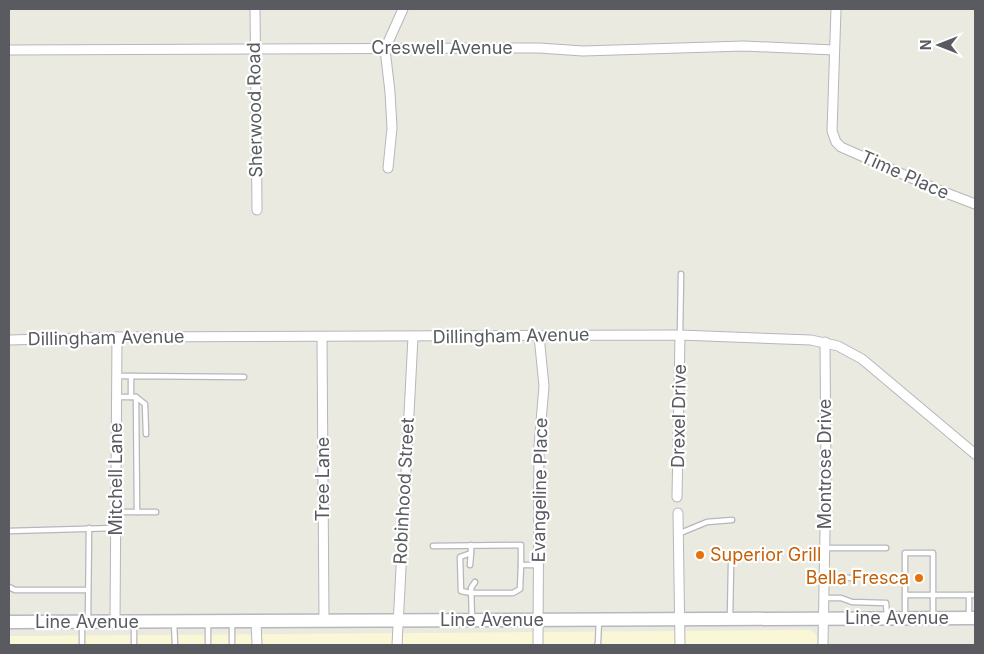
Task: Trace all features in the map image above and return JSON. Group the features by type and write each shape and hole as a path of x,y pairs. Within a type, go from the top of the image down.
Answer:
{"main road":[{"name":"Line Avenue","path":"9,622 972,618"}],"street":[{"name":"Sherwood Road","path":"255,9 257,210"},
{"path":"388,168 392,128 385,49 403,9"},
{"path":"834,50 836,9"},
{"name":"Creswell Avenue","path":"9,50 539,48 583,52 615,52 744,46 834,50"},
{"name":"Time Place","path":"834,50 832,131 836,142 841,147 975,204"},
{"name":"Dillingham Avenue","path":"9,340 118,337 322,338 680,335 764,337 825,342 862,359 975,454"},
{"name":"Drexel Drive","path":"677,497 680,335"},
{"name":"Evangeline Place","path":"538,645 538,446 544,386 539,336"},
{"name":"Mitchell Lane","path":"116,621 116,397 118,337"},
{"name":"Robinhood Street","path":"398,645 412,337"},
{"name":"Tree Lane","path":"322,338 324,620"},
{"name":"Montrose Drive","path":"823,645 825,578 825,342"},
{"path":"678,513 680,645"},
{"path":"256,621 257,645"}],"lane":[{"path":"680,335 681,274"},
{"path":"117,376 244,377"},
{"path":"131,376 138,443 137,512"},
{"path":"116,397 134,397 145,404 146,434"},
{"path":"116,512 156,512"},
{"path":"678,534 708,522 732,520"},
{"path":"82,645 88,590 88,528"},
{"path":"9,530 116,528"},
{"path":"471,545 471,555 471,565 471,555"},
{"path":"433,546 521,545 520,588 513,594 471,586 461,591 460,557 471,555"},
{"path":"825,548 886,548"},
{"path":"905,618 905,553 933,553 933,618"},
{"path":"730,618 731,564"},
{"path":"521,565 538,565"},
{"path":"825,578 852,578"},
{"path":"471,586 472,620"},
{"path":"9,587 16,590 88,590"},
{"path":"905,595 975,595"},
{"path":"969,595 972,618"},
{"path":"824,598 841,598 852,602 886,603 887,618"},
{"path":"596,645 598,643 599,619"},
{"path":"134,621 134,645"},
{"path":"174,621 175,645"},
{"path":"208,621 208,645"},
{"path":"232,621 232,645"}],"shaded area":[{"path":"809,630 814,632 817,637 817,645 9,645 9,636"}],"place":[{"name":"Superior Grill","path":"700,555"},
{"name":"Bella Fresca","path":"919,578"}]}
